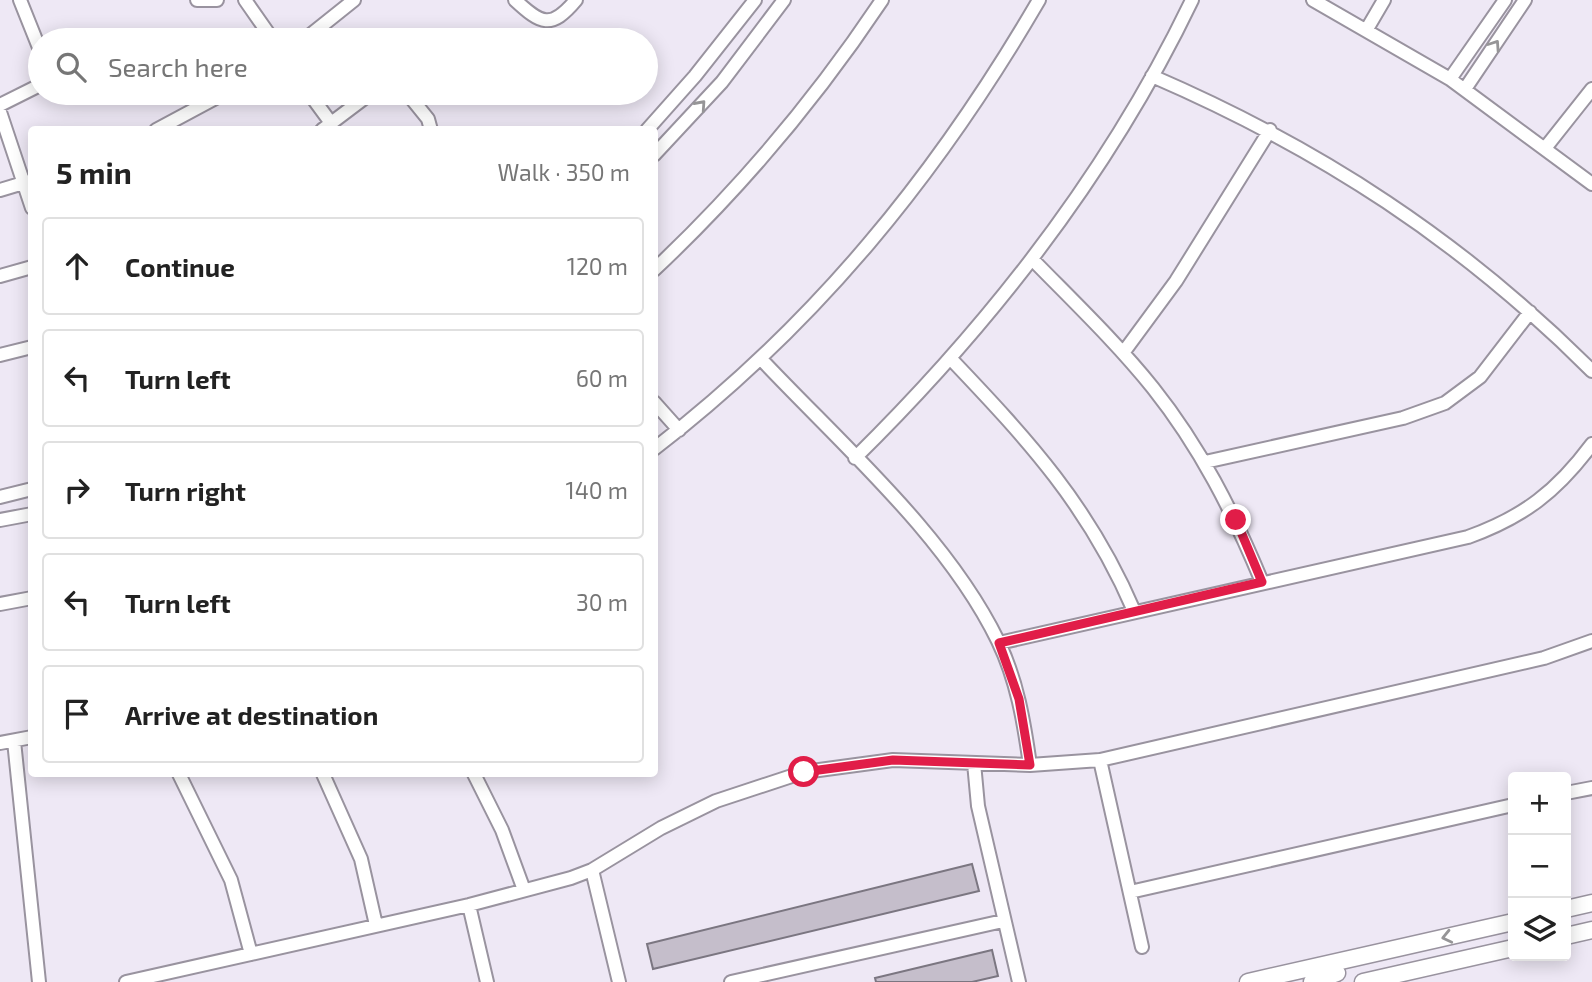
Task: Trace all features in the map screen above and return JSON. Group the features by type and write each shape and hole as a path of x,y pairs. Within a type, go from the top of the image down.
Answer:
{"street":[{"path":"20,0 31,28"},
{"path":"197,0 217,0"},
{"path":"245,0 265,28"},
{"path":"319,28 354,0"},
{"path":"515,0 534,18 549,21 563,15 576,0"},
{"path":"650,126 695,76 755,0"},
{"path":"658,151 722,82 784,0"},
{"path":"658,266 761,161 825,82 882,0"},
{"path":"658,446 761,359 820,301 909,196 996,74 1039,0"},
{"path":"855,458 951,359 1032,260 1096,170 1152,76 1192,0"},
{"path":"1313,0 1450,79 1546,147 1592,184"},
{"path":"1367,29 1384,0"},
{"path":"1450,79 1504,0"},
{"path":"1465,89 1525,0"},
{"path":"1152,76 1270,130 1369,188 1432,232 1530,312 1592,371"},
{"path":"1546,147 1592,89"},
{"path":"0,104 28,91"},
{"path":"163,126 203,105"},
{"path":"315,105 326,126 355,105"},
{"path":"417,105 428,119 429,126"},
{"path":"0,112 28,182 0,190"},
{"path":"1123,353 1205,238 1270,130"},
{"path":"1032,260 1123,353 1160,397 1205,462 1236,520 1262,582"},
{"path":"0,276 28,268"},
{"path":"1205,462 1403,418 1445,403 1480,377 1530,312"},
{"path":"0,355 28,348"},
{"path":"761,359 931,538 957,571 999,643 1019,699 1030,765"},
{"path":"951,359 1027,439 1068,491 1104,549 1134,611"},
{"path":"658,407 678,430"},
{"path":"999,643 1468,537 1498,526 1539,503 1573,470 1592,444"},
{"path":"0,497 28,490"},
{"path":"0,520 28,514"},
{"path":"0,604 28,599"},
{"path":"126,982 469,905 592,870 688,814 774,781 848,764 882,761 1030,765 1100,760 1544,658 1592,640"},
{"path":"0,743 28,738"},
{"path":"14,741 39,982"},
{"path":"1100,760 1142,947"},
{"path":"974,763 978,806 1019,982"},
{"path":"180,777 231,880 251,954"},
{"path":"324,777 361,859 376,925"},
{"path":"476,777 502,830 524,890"},
{"path":"1571,792 1592,788"},
{"path":"1130,892 1508,806"},
{"path":"592,870 619,982"},
{"path":"1571,908 1592,903"},
{"path":"469,905 487,982"},
{"path":"731,982 1003,921"},
{"path":"1248,982 1508,923"},
{"path":"1571,935 1592,930"},
{"path":"1363,982 1508,949"},
{"path":"1312,982 1320,977 1353,969 1377,953"}],"building":[{"path":"972,864 979,891 653,969 647,944"},
{"path":"992,950 998,976 972,982 876,982 875,978"}],"route":[{"path":"804,772 893,760 1030,765 1019,699 999,643 1262,582 1236,520"}]}
